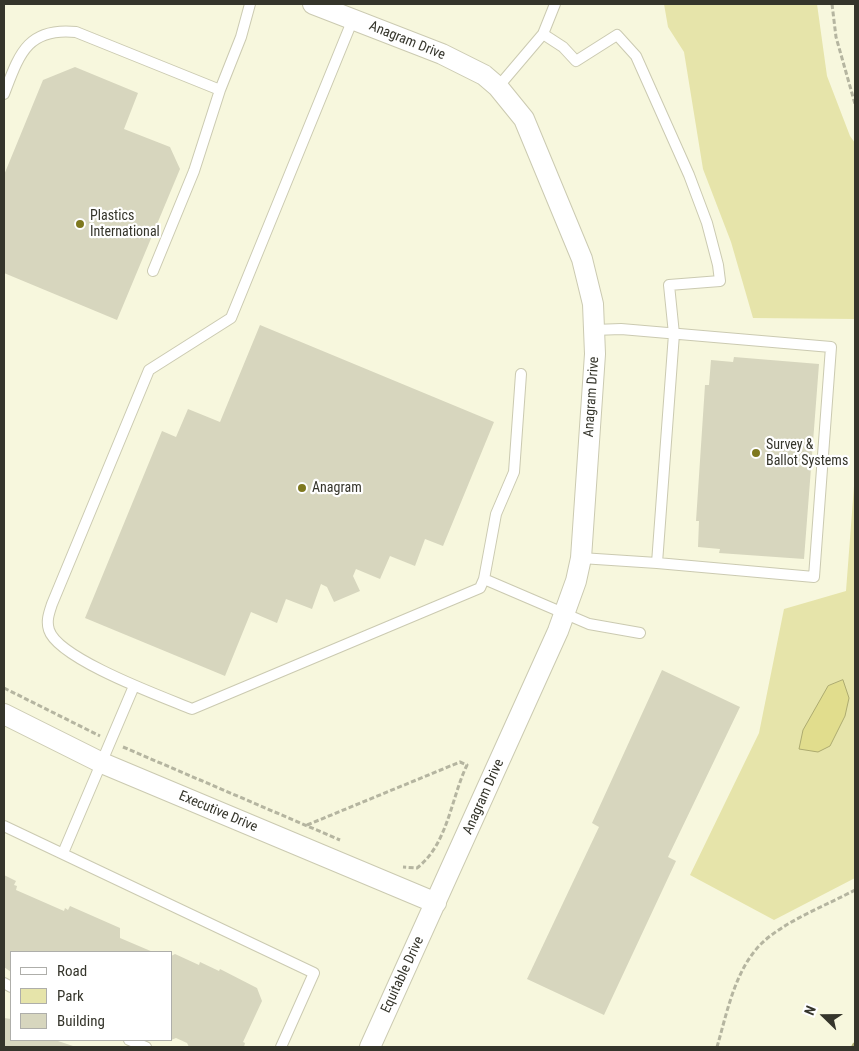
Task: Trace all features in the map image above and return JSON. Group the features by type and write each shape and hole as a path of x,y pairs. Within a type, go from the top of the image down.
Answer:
{"street":[{"name":"Anagram Drive","path":"313,4 442,54 484,75 498,87 524,119 582,258 593,304 596,354 581,558 576,581 565,613 436,903"},
{"name":"Executive Drive","path":"4,714 102,763 436,903"},
{"name":"Equitable Drive","path":"370,1047 436,903"}],"lane":[{"path":"153,271 194,171 220,90 241,37 250,4"},
{"path":"498,87 542,34 554,4"},
{"path":"352,19 230,318 149,370 48,616 49,631 56,642 67,651 134,686 192,709 480,588 484,579 496,514 514,472 520,374"},
{"path":"4,94 19,57 25,48 40,36 58,31 76,32 220,90"},
{"path":"542,34 563,47 576,61 617,35 636,56 692,183 718,265 720,281 669,285 674,334 658,564"},
{"path":"581,558 814,577 831,347 621,330 594,330"},
{"path":"484,579 589,624 640,633"},
{"path":"63,853 134,686"},
{"path":"4,826 314,973 281,1047"},
{"path":"131,1041 146,1047"}],"path":[{"path":"832,4 836,37 855,104"},
{"path":"4,688 111,741 344,842"},
{"path":"308,825 460,762 467,765 459,781 452,811 425,862 417,868 399,867"},
{"path":"717,1047 738,978 762,943 786,926 855,890"}],"green space":[{"path":"664,4 817,4 827,76 850,136 855,143 855,319 753,318 731,242 703,169 684,52 668,27"},
{"path":"855,473 855,878 774,920 690,875 759,733 784,609 846,591"}],"shaded area":[{"path":"843,680 849,698 845,716 830,746 818,752 799,749 803,730 828,686"}],"building":[{"name":"Plastics International","path":"75,67 138,93 124,129 170,147 180,169 117,320 4,273 4,175 43,80"},
{"name":"Anagram","path":"260,325 494,422 443,546 425,539 415,566 390,556 380,579 356,569 353,576 360,591 334,602 327,587 321,584 312,609 286,599 277,623 251,612 225,676 85,618 162,431 176,437 188,409 220,422"},
{"name":"Survey & Ballot Systems","path":"734,357 819,364 804,559 719,553 720,549 698,547 699,521 696,521 705,385 709,385 711,360 733,362"},
{"path":"662,670 740,707 668,857 676,861 604,1015 527,979 599,827 592,823"},
{"path":"4,875 16,881 14,885 17,886 16,890 64,911 65,908 68,910 70,906 120,928 120,938 151,951 10,951 10,971 4,967"},
{"path":"175,954 199,965 200,962 219,971 220,969 257,988 262,1001 243,1042 245,1043 244,1047 189,1047 187,1043 176,1038 172,1040 172,956"},
{"path":"4,1018 10,1019 10,1041 58,1041 76,1047 4,1047"}],"place":[{"name":"Plastics International","path":"80,224"},
{"name":"Survey & Ballot Systems","path":"756,453"},
{"name":"Anagram","path":"302,488"}]}
